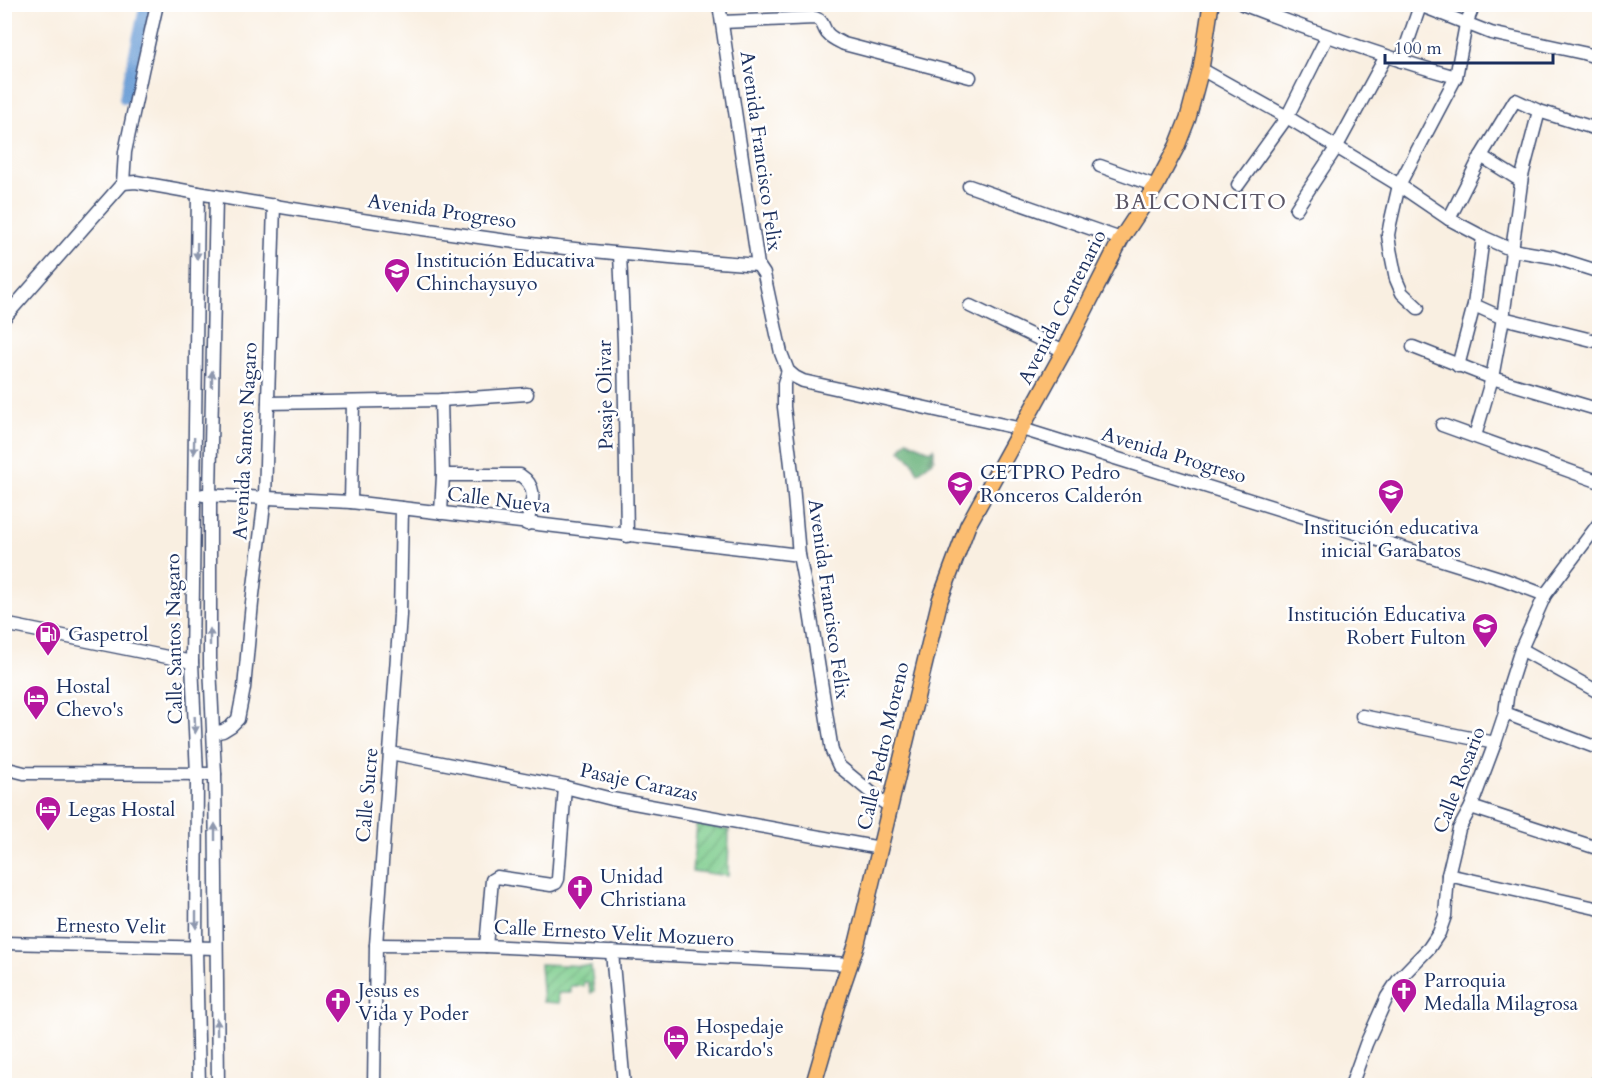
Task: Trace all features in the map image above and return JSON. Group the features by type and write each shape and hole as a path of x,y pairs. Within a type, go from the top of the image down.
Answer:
{"main road":[{"name":"Avenida Centenario","path":"1022,429 1121,239 1156,186 1177,146 1188,118 1201,69 1211,4"},
{"name":"Calle Pedro Moreno","path":"813,1086 841,990 851,964 940,600 968,525 1022,429"}],"street":[{"path":"4,318 123,183 125,152 157,4"},
{"name":"Avenida Francisco Felix","path":"719,4 758,265 764,274 781,353 788,371"},
{"path":"1242,4 1327,37 1456,77"},
{"path":"1418,308 1402,293 1396,279 1389,249 1390,224 1399,185 1456,77 1466,24 1474,4"},
{"path":"1401,61 1419,5 1491,33 1599,58"},
{"path":"722,22 815,18 820,20 829,35 844,44 970,77"},
{"path":"1238,185 1287,117 1327,37"},
{"path":"1296,209 1336,148 1386,56"},
{"path":"1201,69 1287,117 1399,185 1449,219 1483,237 1512,250 1553,257 1599,272"},
{"path":"1449,219 1481,156 1515,100 1539,111 1599,130"},
{"path":"1475,436 1492,378 1503,318 1521,181 1539,111"},
{"path":"1481,156 1521,181"},
{"path":"1100,166 1156,186"},
{"name":"Avenida Progreso","path":"123,183 136,182 487,238 620,254 758,265"},
{"path":"969,186 1121,239"},
{"name":"Calle Santos Nagaro","path":"198,193 192,662 197,774 196,947 199,1086"},
{"name":"Calle Santos Nagaro","path":"216,196 210,495 210,665 215,774 218,1086"},
{"name":"Avenida Santos Nagaro","path":"213,733 231,726 238,718 244,688 265,497 274,205"},
{"path":"1458,366 1474,305 1483,237"},
{"name":"Pasaje Olivar","path":"620,254 627,536"},
{"path":"1474,305 1503,318 1599,342"},
{"path":"970,306 1064,351"},
{"path":"1413,347 1492,378 1599,410"},
{"name":"Avenida Progreso","path":"788,371 803,381 1022,429 1503,579 1545,595"},
{"name":"Avenida Francisco Félix","path":"788,371 784,383 784,407 799,555 810,606 832,752 839,766 890,806"},
{"path":"268,403 441,400 527,394"},
{"path":"441,400 443,475 441,513"},
{"path":"351,502 353,402"},
{"path":"1442,425 1599,482"},
{"path":"443,475 520,475 527,480 533,495 527,524"},
{"name":"Calle Nueva","path":"193,495 351,502 799,555"},
{"name":"Calle Sucre","path":"374,1086 376,945 400,615 402,508"},
{"name":"Calle Rosario","path":"1351,1086 1366,1044 1387,997 1398,979 1430,948 1439,933 1444,916 1448,875 1459,829 1471,807 1495,743 1521,649 1545,595 1599,522"},
{"path":"4,624 192,662"},
{"path":"1521,649 1599,693"},
{"path":"1505,713 1599,749"},
{"path":"1362,716 1495,743"},
{"name":"Pasaje Carazas","path":"390,753 565,787 612,799 880,848"},
{"path":"4,768 24,773 215,774"},
{"path":"486,946 492,880 497,877 551,885 558,879 565,787"},
{"path":"1471,807 1599,849"},
{"path":"1448,875 1599,909"},
{"name":"Ernesto Velit","path":"4,943 216,948"},
{"name":"Calle Ernesto Velit Mozuero","path":"376,945 486,946 851,964"},
{"path":"612,952 624,1086"},
{"path":"1593,1086 1599,1079"}],"green space":[{"path":"907,440 930,451 934,448 934,459 918,473 912,461 900,450"},
{"path":"697,825 729,830 728,876 692,871"},
{"path":"540,964 591,966 594,991 591,993 588,982 584,982 584,986 571,986 571,993 558,993 559,1003 543,1002"}],"waterway":[{"path":"125,98 146,4"}],"place":[{"name":"Institución Educativa Chinchaysuyo","path":"397,294"},
{"name":"CETPRO Pedro Ronceros Calderón","path":"960,507"},
{"name":"Institución educativa inicial Garabatos","path":"1391,515"},
{"name":"Institución Educativa Robert Fulton","path":"1485,649"},
{"name":"Gaspetrol","path":"48,657"},
{"name":"Hostal Chevo's","path":"36,721"},
{"name":"Legas Hostal","path":"48,832"},
{"name":"Unidad Christiana","path":"580,911"},
{"name":"Parroquia Medalla Milagrosa","path":"1404,1014"},
{"name":"Jesus es Vida y Poder","path":"338,1024"},
{"name":"Hospedaje Ricardo's","path":"676,1061"}],"district":[{"name":"BALCONCITO","path":"1201,202"}]}
